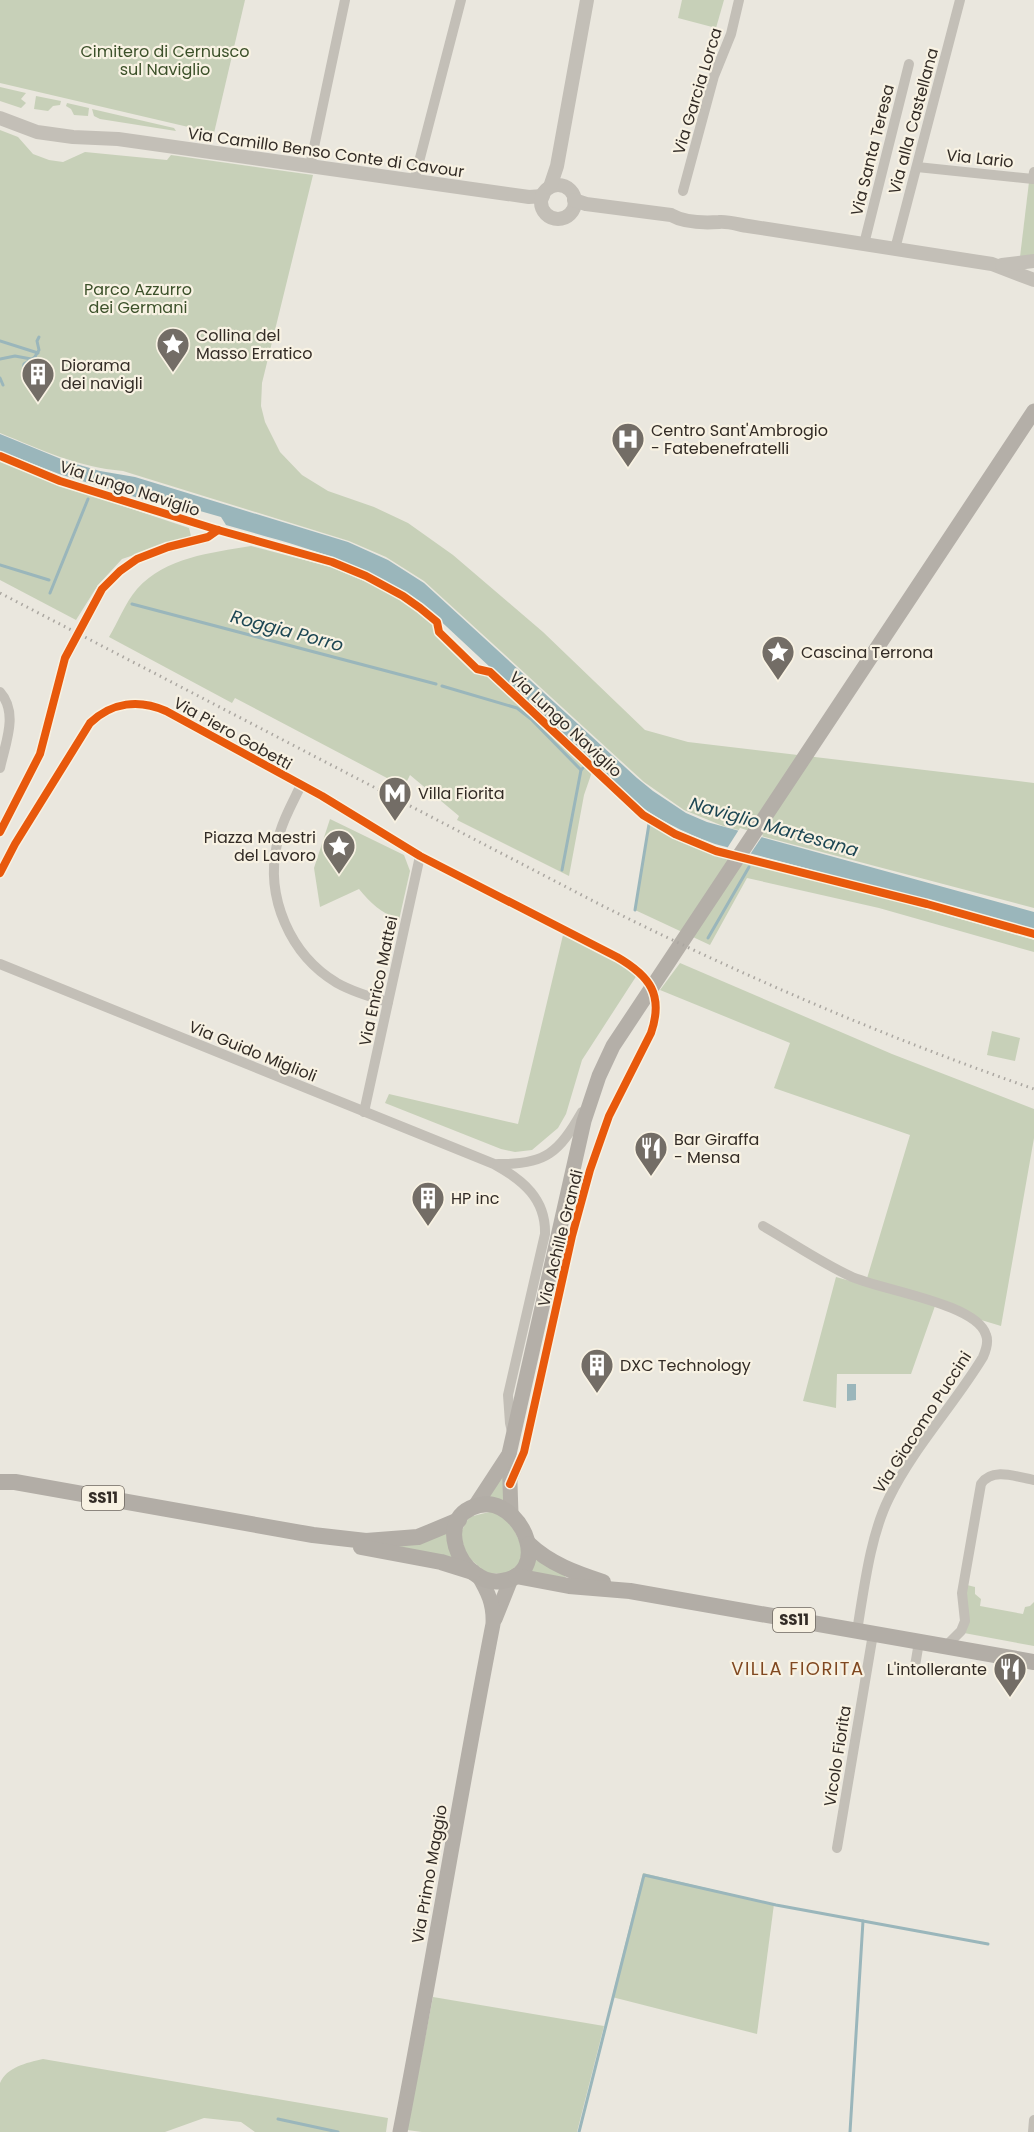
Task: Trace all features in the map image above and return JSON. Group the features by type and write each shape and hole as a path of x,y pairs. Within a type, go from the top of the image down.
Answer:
{"main road":[{"path":"511,1514 509,1454 590,1099 613,1046 1034,411"},
{"path":"475,1506 509,1454"},
{"name":"SS11","path":"5,1481 313,1535 366,1541 390,1541 424,1535 459,1520 475,1506"},
{"path":"475,1506 494,1504 511,1514"},
{"name":"SS11","path":"511,1514 529,1544 560,1566 636,1592"},
{"path":"459,1520 454,1532 455,1548 476,1574"},
{"name":"SS11","path":"313,1535 390,1554 441,1562 491,1581 500,1582 514,1577 569,1586 636,1592 945,1647 1029,1659"},
{"path":"514,1577 527,1562 529,1544"},
{"name":"Via Primo Maggio","path":"400,2131 493,1624 494,1612 491,1599 476,1574"},
{"name":"Via Primo Maggio","path":"493,1624 514,1577"}],"street":[{"path":"310,166 345,0"},
{"path":"414,181 461,0"},
{"path":"578,204 565,217 556,219 547,214 541,197 557,166 587,0"},
{"name":"Via Garcia Lorca","path":"683,191 714,76 731,34 739,0"},
{"name":"Via alla Castellana","path":"895,249 960,0"},
{"name":"Via Santa Teresa","path":"864,244 909,64"},
{"name":"Via Camillo Benso Conte di Cavour","path":"1,118 37,132 118,139 541,197"},
{"path":"557,166 564,187"},
{"name":"Via Lario","path":"917,167 1033,179 1034,172"},
{"path":"541,197 558,185 571,192 578,204"},
{"path":"578,204 671,215 679,219 710,224 719,222 997,265 1034,280"},
{"path":"997,265 1034,261"},
{"path":"1012,271 1034,285"},
{"path":"0,832 43,745 65,658 105,584 131,562 168,548 208,537 218,530"},
{"path":"0,692 8,702 11,716 0,768"},
{"name":"Via Piero Gobetti","path":"0,873 15,844 90,723 102,713 122,705 149,704 166,711 301,785 420,856"},
{"name":"Via Piero Gobetti","path":"301,785 282,824 274,858 275,888 283,919 300,950 320,970 351,990 388,1002"},
{"name":"Via Piero Gobetti","path":"0,860 15,844"},
{"name":"Via Enrico Mattei","path":"364,1112 420,856"},
{"name":"Via Achille Grandi","path":"420,856 634,967 648,982 656,998 657,1010 651,1033 609,1116 590,1170 572,1236 524,1452 510,1484"},
{"name":"Via Guido Miglioli","path":"0,964 494,1164 512,1173 532,1191 541,1206 545,1234 508,1395 513,1436"},
{"path":"494,1164 539,1160 553,1152 567,1137 590,1099"},
{"name":"Via Giacomo Puccini","path":"763,1226 852,1277 957,1310 974,1320 986,1334 987,1347 981,1361 888,1498 880,1518 872,1552 865,1633"},
{"path":"945,1647 962,1629 965,1621 962,1593 983,1480 991,1475 1000,1474 1034,1480"},
{"name":"Vicolo Fiorita","path":"837,1848 865,1633"},
{"path":"915,1666 919,1642"},
{"path":"1033,2132 1034,2120"}],"green space":[{"name":"Cimitero di Cernusco sul Naviglio","path":"0,0 245,0 214,133 0,83"},
{"path":"682,0 724,0 716,28 678,18"},
{"path":"0,87 26,93 21,99 26,103 21,108 0,101"},
{"path":"36,96 61,101 60,105 53,106 48,111 34,109"},
{"path":"67,103 89,108 88,116 74,115 66,106"},
{"path":"92,109 174,128 176,131 100,119 94,116"},
{"name":"Parco Azzurro dei Germani","path":"0,130 18,137 33,154 49,160 63,162 85,152 167,160 171,155 313,175 262,383 261,406 265,422 280,452 302,475 328,491 374,507 408,523 453,555 543,632 645,730 688,742 1034,783 1034,908 723,826 684,810 644,782 424,581 386,557 349,541 123,471 75,462 0,433"},
{"path":"1029,182 1034,183 1034,255 1020,257"},
{"path":"0,460 75,490 189,528 191,536 122,559 98,585 76,620 0,580"},
{"path":"251,546 331,567 383,589 412,607 432,624 435,633 476,672 488,675 592,772 584,795 569,876 457,820 459,816 410,775 404,787 235,698 232,703 109,637 133,594 161,570 190,558"},
{"path":"330,819 404,855 410,871 399,920 377,907 359,889 320,907 314,868"},
{"path":"649,824 693,846 740,862 885,898 1034,940 1034,952 879,908 747,878 710,945 635,910"},
{"path":"563,935 631,969 637,975 582,1060 566,1114 558,1128 532,1150 515,1152 501,1149 385,1103 389,1094 518,1124"},
{"path":"680,963 892,1054 1034,1109 1034,1138 1001,1326 935,1306 911,1374 837,1374 836,1408 803,1401 836,1277 865,1285 910,1135 774,1088 790,1043 660,990"},
{"path":"992,1031 1020,1038 1015,1061 987,1055"},
{"path":"503,1476 505,1501 486,1499"},
{"path":"493,1511 511,1523 523,1549 519,1564 507,1574 486,1573 467,1556 460,1534 469,1517"},
{"path":"448,1530 456,1560 390,1545"},
{"path":"534,1559 564,1574 567,1580 529,1573"},
{"path":"967,1585 975,1587 975,1594 981,1599 980,1606 1023,1614 1025,1607 1034,1602 1034,1646 964,1633"},
{"path":"643,1873 774,1904 757,2034 612,1997"},
{"path":"433,1997 604,2026 577,2132 422,2132 407,2130"},
{"path":"43,2059 388,2118 386,2132 255,2132 241,2122 204,2118 165,2132 0,2132 0,2083 12,2069"}],"water":[{"path":"0,434 66,461 100,471 135,477 348,542 388,560 424,583 637,778 686,813 707,822 1034,912 1034,929 715,844 681,830 649,812 629,797 432,613 409,595 385,581 335,558 226,525 221,517 200,511 198,516 59,474 0,451"},
{"path":"847,1384 856,1384 856,1400 847,1401"}],"pier":[{"path":"740,828 763,835 749,856 726,850"}],"waterway":[{"path":"29,377 28,368 39,350 37,341 39,337"},
{"path":"0,341 38,353"},
{"path":"0,359 15,356 31,359"},
{"path":"25,381 24,364 35,357"},
{"path":"0,378 3,385"},
{"path":"50,593 88,499"},
{"name":"Roggia Porro","path":"0,565 49,580"},
{"name":"Roggia Porro","path":"132,604 436,684"},
{"name":"Roggia Porro","path":"442,686 517,708 531,719 581,770"},
{"path":"562,870 583,768"},
{"path":"635,910 649,824"},
{"path":"708,938 749,867"},
{"path":"579,2132 644,1875 776,1905 988,1944"},
{"path":"850,2132 863,1921"},
{"path":"278,2119 338,2132"}],"railway":[{"path":"0,593 599,904 706,956 813,1004 1034,1089"}],"cycle path":[{"name":"Via Lungo Naviglio","path":"0,456 60,481 218,530 332,562 366,576 403,596 437,622 439,632 477,669 490,672 643,815 675,834 716,851 927,904 1034,934"},
{"path":"0,832 40,754 65,658 102,589 120,571 137,559 168,547 208,537 218,530"},
{"path":"0,873 15,844 90,723 98,716 117,707 146,705 166,711 322,796 420,856 617,957 646,979 655,997 655,1020 651,1033 609,1116 590,1170 572,1236 524,1452 510,1484"}],"place":[{"name":"Collina del Masso Erratico","path":"173,373"},
{"name":"Diorama dei navigli","path":"38,403"},
{"name":"Centro Sant'Ambrogio - Fatebenefratelli","path":"628,468"},
{"name":"Cascina Terrona","path":"778,681"},
{"name":"Villa Fiorita","path":"395,822"},
{"name":"Piazza Maestri del Lavoro","path":"339,875"},
{"name":"Bar Giraffa - Mensa","path":"651,1177"},
{"name":"HP inc","path":"428,1227"},
{"name":"DXC Technology","path":"597,1394"},
{"name":"L'intollerante","path":"1010,1698"}],"district":[{"name":"VILLA FIORITA","path":"798,1669"}],"water label":[{"name":"Naviglio Martesana","path":"774,827"}]}
